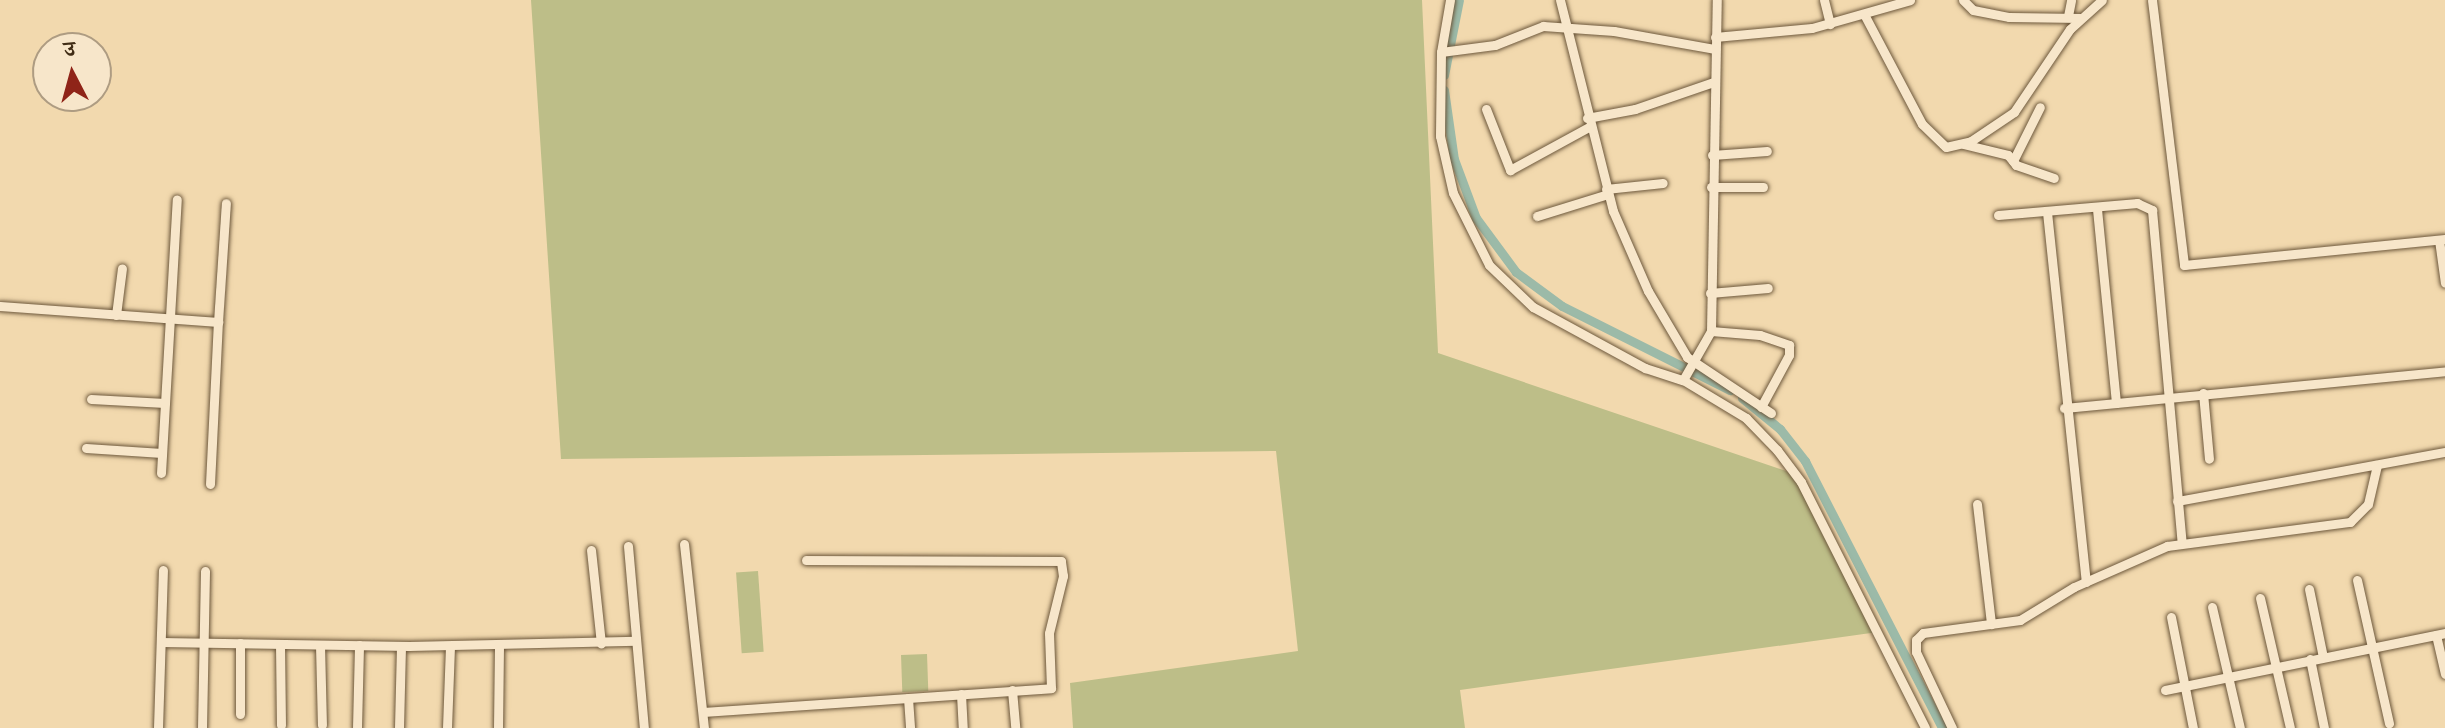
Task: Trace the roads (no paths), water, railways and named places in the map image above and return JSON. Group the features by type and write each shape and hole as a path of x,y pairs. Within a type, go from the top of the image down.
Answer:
{"street":[{"path":"1450,0 1440,136 1450,179 1470,233 1489,265 1533,307 1645,368 1689,368 1771,413"},
{"path":"1560,0 1607,192 1648,291 1689,368 1746,418 1801,482 1925,728"},
{"path":"1689,368 1708,345 1711,331 1711,187 1717,0"},
{"path":"1824,0 1830,24"},
{"path":"1715,37 1830,24 1910,0"},
{"path":"1963,0 1973,10 2009,17 2081,18"},
{"path":"2068,16 2071,0"},
{"path":"1865,16 1928,133 1942,147 1963,144 2014,112 2038,71 2081,18 2102,0"},
{"path":"2152,0 2184,265 2442,239 2445,283"},
{"path":"1446,51 1495,45 1543,26 1566,26 1715,49"},
{"path":"1486,109 1510,170 1588,123 1714,82"},
{"path":"2013,161 2040,107"},
{"path":"1963,144 2054,178"},
{"path":"1712,155 1767,151"},
{"path":"1537,216 1607,192 1663,183"},
{"path":"1711,187 1763,187"},
{"path":"161,473 177,199"},
{"path":"210,484 226,203"},
{"path":"1998,215 2097,209 2137,203 2152,210 2172,397 2182,543"},
{"path":"2097,209 2116,403"},
{"path":"2047,212 2064,408 2086,582"},
{"path":"116,315 122,268"},
{"path":"1710,293 1768,288"},
{"path":"0,306 218,322"},
{"path":"1711,331 1760,335 1789,345 1789,355 1761,407"},
{"path":"2064,408 2445,371"},
{"path":"2203,393 2209,459"},
{"path":"91,399 165,403"},
{"path":"86,448 162,453"},
{"path":"2177,501 2445,452"},
{"path":"1952,728 1916,652 1916,640 1932,630 2020,620 2086,582 2182,543 2350,522 2368,504 2377,465"},
{"path":"1977,504 1991,624"},
{"path":"684,544 704,728"},
{"path":"628,546 644,728"},
{"path":"591,550 601,643"},
{"path":"703,712 1051,688 1049,633 1063,576 1061,561 806,560"},
{"path":"158,728 163,570"},
{"path":"202,728 205,571"},
{"path":"2357,580 2389,723"},
{"path":"2309,589 2323,657"},
{"path":"2260,598 2290,728"},
{"path":"2212,607 2240,728"},
{"path":"2171,617 2193,728"},
{"path":"2165,690 2441,634 2445,674"},
{"path":"161,642 450,646 636,641"},
{"path":"240,643 240,714"},
{"path":"280,644 281,725"},
{"path":"320,645 322,725"},
{"path":"357,728 359,645"},
{"path":"498,728 499,645"},
{"path":"399,728 401,646"},
{"path":"447,728 450,646"},
{"path":"2310,659 2324,728"},
{"path":"1012,690 1015,728"},
{"path":"961,694 963,728"},
{"path":"908,698 910,728"}],"waterway":[{"path":"1444,75 1459,0"},
{"path":"1444,90 1454,159 1476,218 1516,272 1562,306 1730,390"},
{"path":"1742,398 1780,429 1805,461 1942,728"}]}
